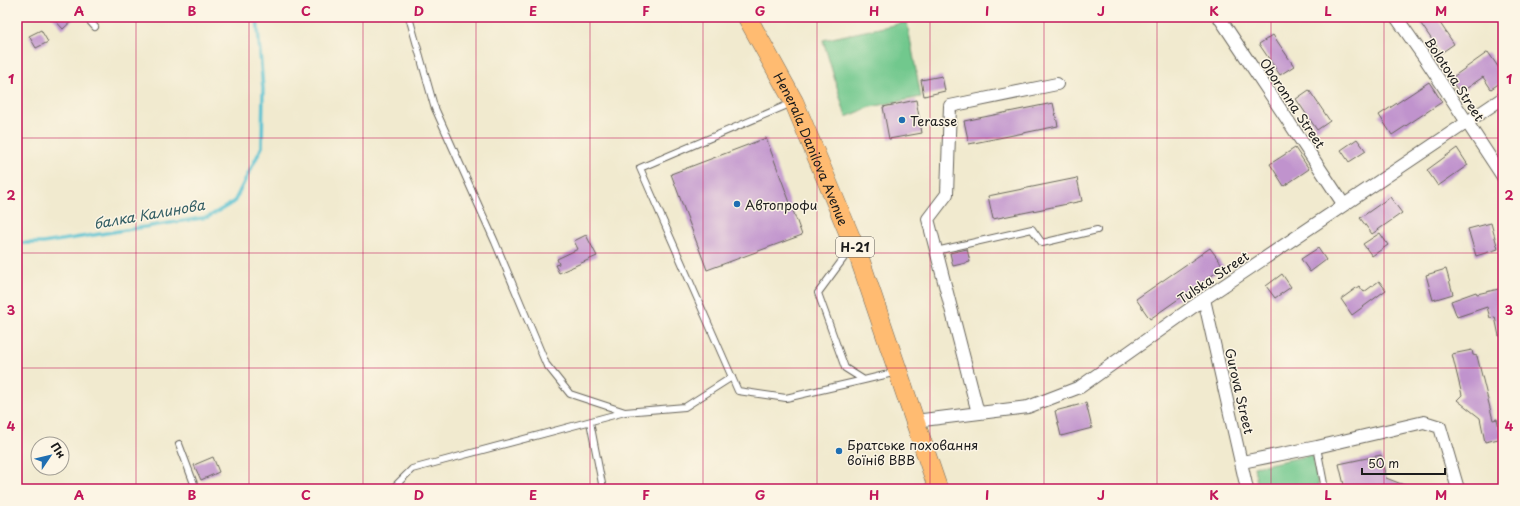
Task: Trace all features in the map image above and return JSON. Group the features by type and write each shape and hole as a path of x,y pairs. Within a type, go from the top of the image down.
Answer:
{"main road":[{"name":"Henerala Danilova Avenue","path":"746,17 794,102 854,244 916,420 938,489"}],"street":[{"name":"Oboronna Street","path":"1219,17 1344,205"},
{"name":"Bolotova Street","path":"1396,17 1503,178"},
{"path":"978,413 928,220 947,194 950,106 1057,84"},
{"name":"Tulska Street","path":"916,420 1028,407 1080,387 1204,299 1503,98"},
{"name":"Gurova Street","path":"1204,299 1248,489"},
{"path":"1242,462 1317,447 1424,422 1440,427 1458,489"}],"lane":[{"path":"86,17 95,27"},
{"path":"409,17 434,106 495,242 546,364 570,394 625,412"},
{"path":"794,102 640,168 738,391 786,398 899,371"},
{"path":"936,251 1032,229 1042,243 1097,230"},
{"path":"854,244 818,293 845,368 864,380"},
{"path":"392,489 412,469 625,412 685,406 732,377"},
{"path":"590,422 603,489"},
{"path":"179,444 196,489"},
{"path":"1317,447 1325,489"}],"green space":[{"path":"907,22 921,97 871,107 846,117 823,40"},
{"path":"1312,455 1319,489 1258,489 1254,467"}],"building":[{"path":"52,17 76,17 63,29"},
{"path":"1426,17 1436,17 1454,44 1441,53 1419,21"},
{"path":"41,30 48,42 36,48 29,36"},
{"path":"1273,35 1294,66 1280,75 1259,44"},
{"path":"1488,52 1503,74 1503,81 1491,89 1483,77 1460,93 1450,79"},
{"path":"942,76 945,91 924,96 921,80"},
{"path":"1429,82 1442,102 1392,135 1379,115"},
{"path":"1309,90 1330,121 1317,130 1296,99"},
{"name":"Terasse","path":"916,100 922,133 889,139 883,107"},
{"path":"1053,103 1058,126 969,144 964,121"},
{"name":"Автопрофи","path":"766,138 802,235 707,270 671,174"},
{"path":"1357,139 1366,151 1349,162 1341,150"},
{"path":"1295,148 1309,169 1284,186 1270,164"},
{"path":"1457,148 1468,165 1438,186 1427,170"},
{"path":"1077,178 1082,201 993,219 988,196"},
{"path":"1390,197 1402,213 1372,234 1360,218"},
{"path":"1491,223 1498,249 1476,256 1468,229"},
{"path":"1380,233 1388,245 1372,256 1363,244"},
{"path":"586,235 597,256 559,273 555,265 559,264 557,259 578,249 574,241"},
{"path":"1210,248 1224,267 1150,319 1136,299"},
{"path":"1318,248 1326,260 1310,272 1301,259"},
{"path":"967,249 970,262 953,266 950,253"},
{"path":"1446,269 1453,294 1433,300 1426,275"},
{"path":"1282,274 1291,287 1275,298 1266,286"},
{"path":"1379,281 1386,290 1352,315 1341,299 1359,286 1364,292"},
{"path":"1503,288 1503,336 1499,336 1495,317 1490,318 1487,307 1457,317 1451,301 1476,292 1477,294"},
{"path":"1472,350 1473,355 1477,356 1493,420 1497,419 1499,428 1503,427 1503,438 1485,442 1480,418 1457,400 1462,395 1452,354"},
{"path":"1086,403 1092,428 1061,436 1055,411"},
{"path":"1381,455 1386,478 1414,489 1345,489 1339,464"},
{"path":"213,457 219,472 201,480 194,465"}],"waterway":[{"name":"балка Калинова","path":"17,243 43,243 208,217 234,202 262,147 263,89 257,17"}],"place":[{"name":"Terasse","path":"902,120"},
{"name":"Автопрофи","path":"737,204"},
{"name":"Братське поховання воїнів ВВВ","path":"839,451"}]}
